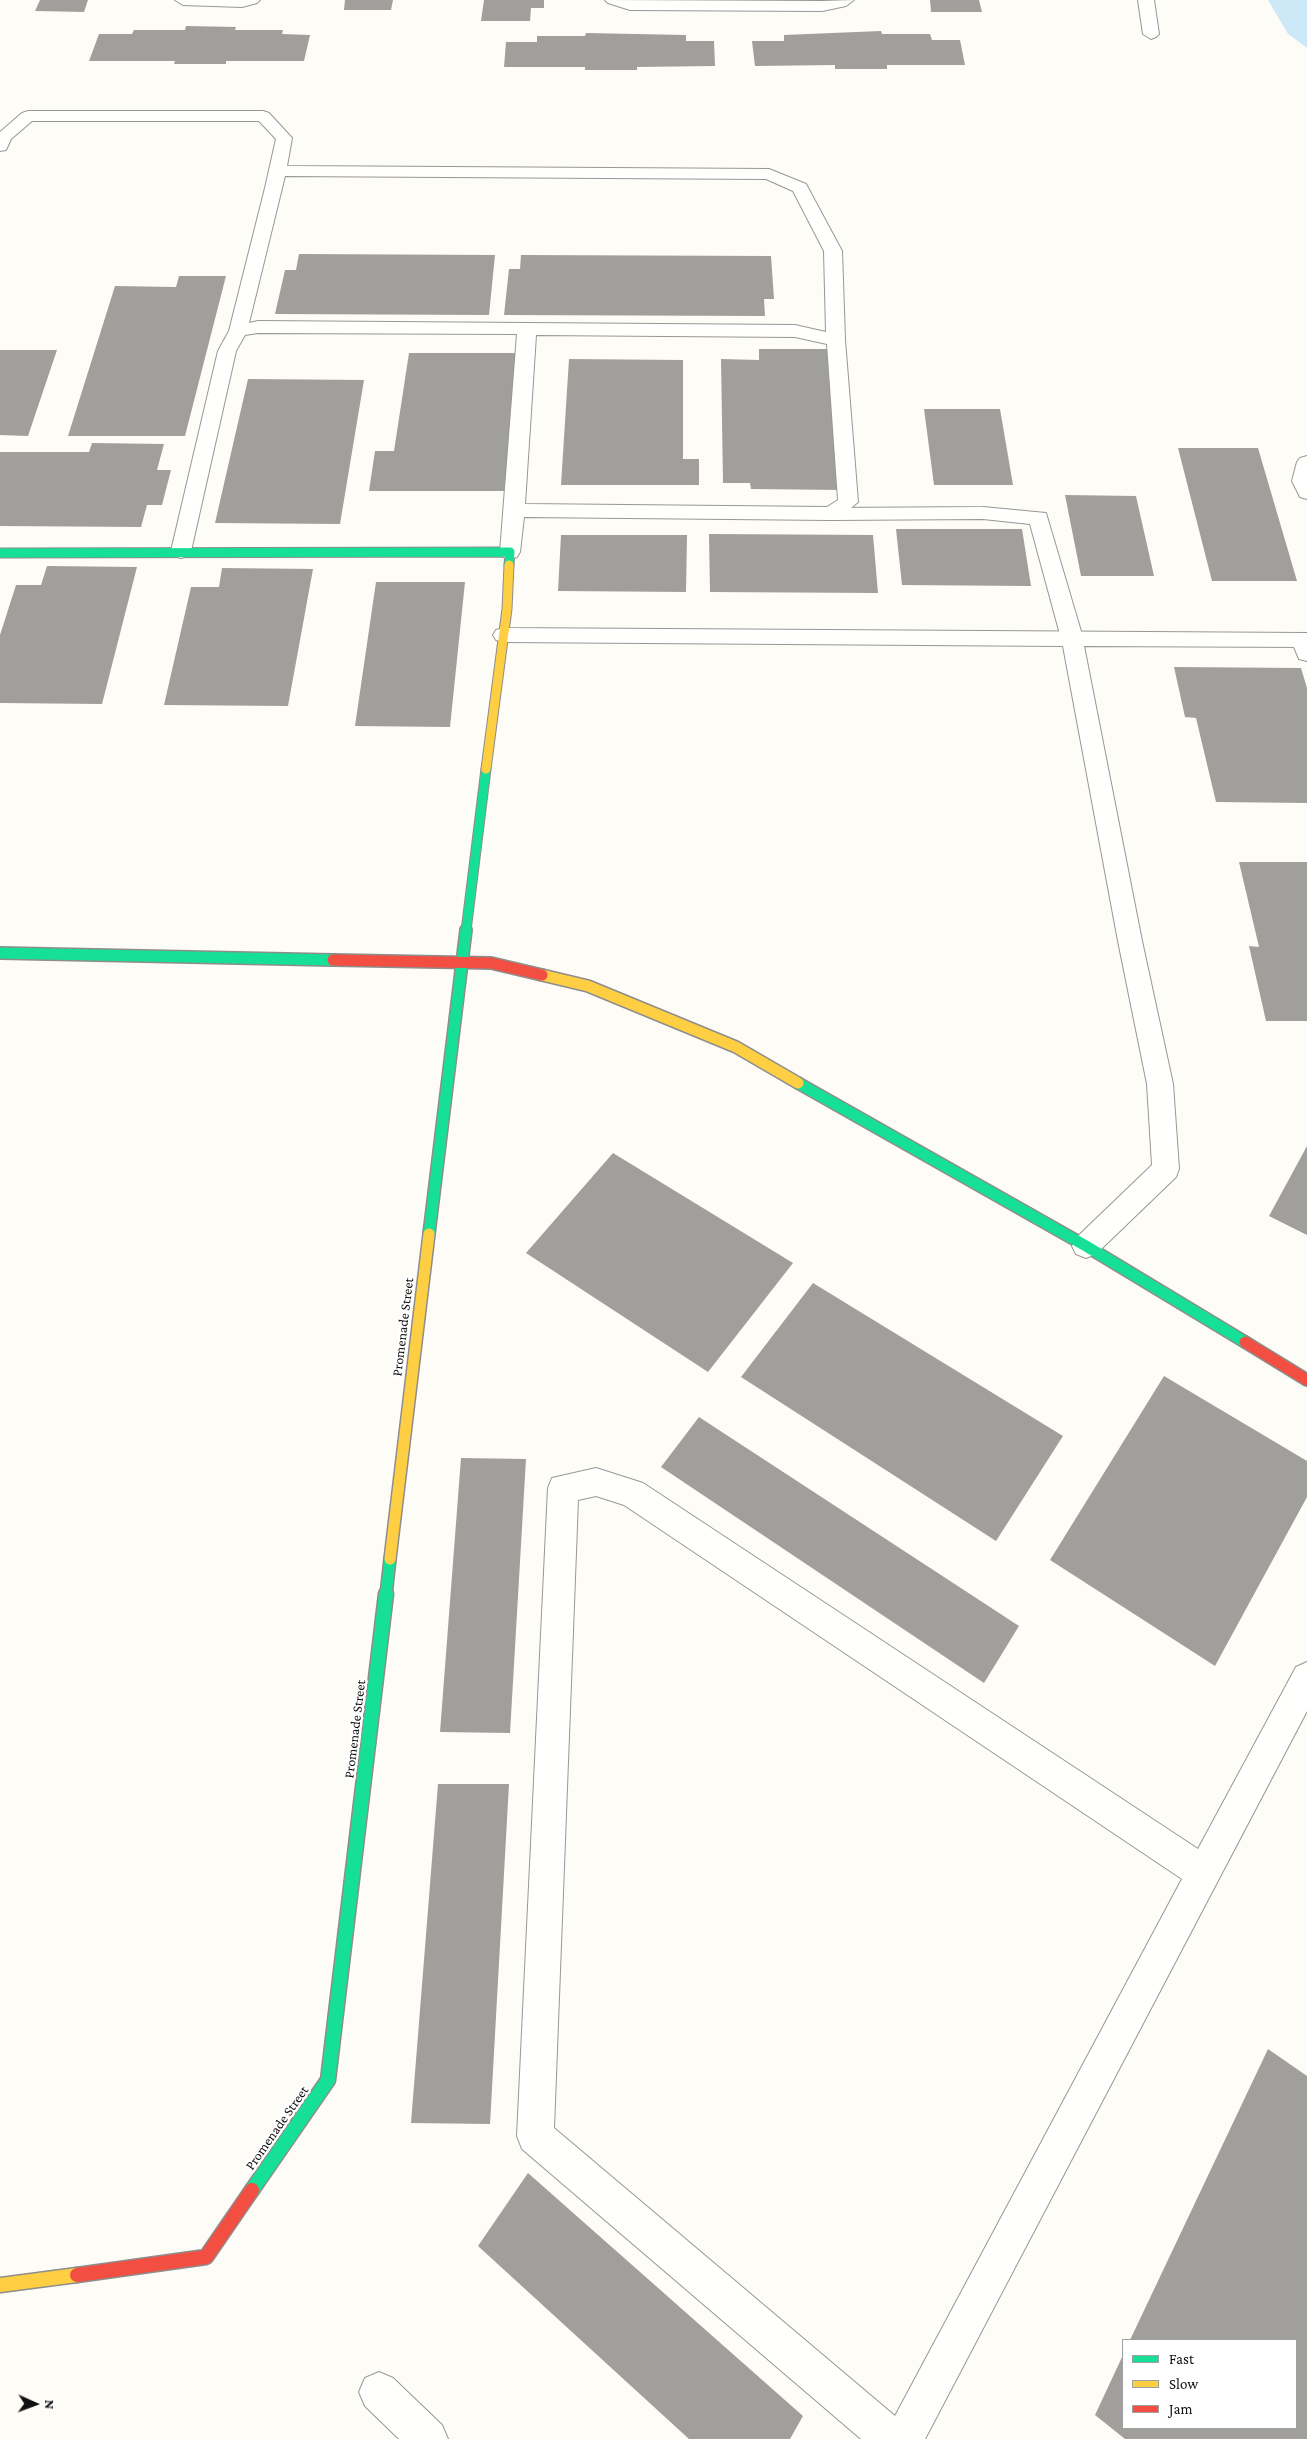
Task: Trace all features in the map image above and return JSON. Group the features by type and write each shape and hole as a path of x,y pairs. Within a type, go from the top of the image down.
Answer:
{"street":[{"path":"183,0 234,2 252,0"},
{"path":"613,0 630,5 822,6 846,0"},
{"path":"1146,0 1151,34"},
{"path":"0,146 4,137 28,116 263,116 284,138 278,171 238,331 228,351 181,552"},
{"path":"278,171 769,174 800,188 833,251 836,340 839,359 848,502 832,514"},
{"path":"238,331 258,327 795,331 836,340"},
{"path":"0,553 510,552 527,329"},
{"path":"1307,462 1302,481 1307,493"},
{"path":"514,510 832,514 983,513 1039,518 1072,638 1130,941 1160,1084 1166,1169 1086,1246"},
{"name":"Promenade Street","path":"0,2285 206,2257 328,2080 461,962 504,635 510,552"},
{"path":"504,635 1072,638 1305,644"},
{"path":"0,953 491,963 588,986 736,1047 1086,1246 1307,1380"},
{"path":"892,2439 535,2136 563,1488 596,1482 632,1493 1204,1873"},
{"path":"904,2439 1307,1678"},
{"path":"379,2392 428,2439"}],"water":[{"path":"1268,0 1307,0 1307,48 1288,34"}],"building":[{"path":"40,0 88,0 84,12 35,11"},
{"path":"345,0 393,0 391,10 344,10"},
{"path":"484,0 544,0 544,8 531,8 530,21 481,21"},
{"path":"930,0 979,0 982,12 931,12"},
{"path":"186,26 236,27 235,30 283,30 282,34 310,35 304,61 226,61 226,64 174,64 175,61 89,61 99,34 132,34 134,30 185,30"},
{"path":"881,31 882,34 930,34 932,40 960,40 965,65 887,65 887,69 835,69 835,65 755,66 752,41 784,41 784,35"},
{"path":"586,33 686,35 686,41 714,41 715,66 637,67 637,70 585,70 585,67 504,67 506,42 537,42 537,36 585,36"},
{"path":"299,254 495,255 489,315 275,314 285,270 296,270"},
{"path":"521,255 771,256 774,299 764,299 765,316 504,315 509,269 520,269"},
{"path":"179,276 226,276 185,436 68,436 115,286 176,287"},
{"path":"759,349 832,349 843,490 751,489 750,483 723,483 721,359 759,360"},
{"path":"0,350 57,350 28,436 0,435"},
{"path":"409,353 522,353 510,491 369,491 375,451 394,451"},
{"path":"569,359 683,360 683,459 699,459 699,485 561,485"},
{"path":"248,379 364,380 340,524 215,523"},
{"path":"924,409 1000,409 1013,485 934,485"},
{"path":"92,443 164,444 157,470 171,470 162,505 147,505 141,527 0,526 0,452 89,452"},
{"path":"1178,448 1258,448 1297,581 1212,581"},
{"path":"1065,495 1136,496 1154,576 1081,576"},
{"path":"896,529 1022,529 1031,586 902,585"},
{"path":"709,534 873,535 878,593 710,592"},
{"path":"561,535 687,535 686,592 558,591"},
{"path":"47,566 137,567 102,704 0,703 0,635 16,585 41,585"},
{"path":"222,568 313,569 288,706 164,705 191,587 219,587"},
{"path":"376,582 465,582 450,727 355,726"},
{"path":"1174,667 1301,668 1307,688 1307,803 1216,802 1196,718 1185,717"},
{"path":"1239,862 1307,862 1307,1021 1266,1021 1249,946 1259,947"},
{"path":"1307,1146 1307,1235 1269,1216"},
{"path":"613,1153 793,1263 708,1372 526,1253"},
{"path":"813,1283 1063,1436 996,1541 741,1377"},
{"path":"1164,1376 1307,1461 1307,1497 1215,1666 1050,1560"},
{"path":"699,1417 1019,1626 984,1683 661,1467"},
{"path":"461,1458 526,1459 510,1733 440,1732"},
{"path":"438,1784 509,1784 490,2124 411,2123"},
{"path":"1268,2049 1307,2076 1307,2439 1125,2439 1095,2415 1122,2357 1122,2429 1297,2429 1297,2339 1130,2339"},
{"path":"528,2173 803,2416 790,2439 689,2439 478,2246"}],"traffic: fast":[{"path":"0,553 510,552 509,565"},
{"path":"429,1234 486,769"},
{"path":"0,953 333,960"},
{"path":"798,1083 1086,1246 1245,1342"},
{"path":"252,2190 328,2080 390,1559"}],"traffic: slow":[{"path":"486,769 507,609 509,565"},
{"path":"542,975 588,986 736,1047 798,1083"},
{"path":"390,1559 429,1234"},
{"path":"0,2285 77,2275"}],"traffic: jam":[{"path":"333,960 491,963 542,975"},
{"path":"1245,1342 1307,1380"},
{"path":"77,2275 206,2257 252,2190"}]}
